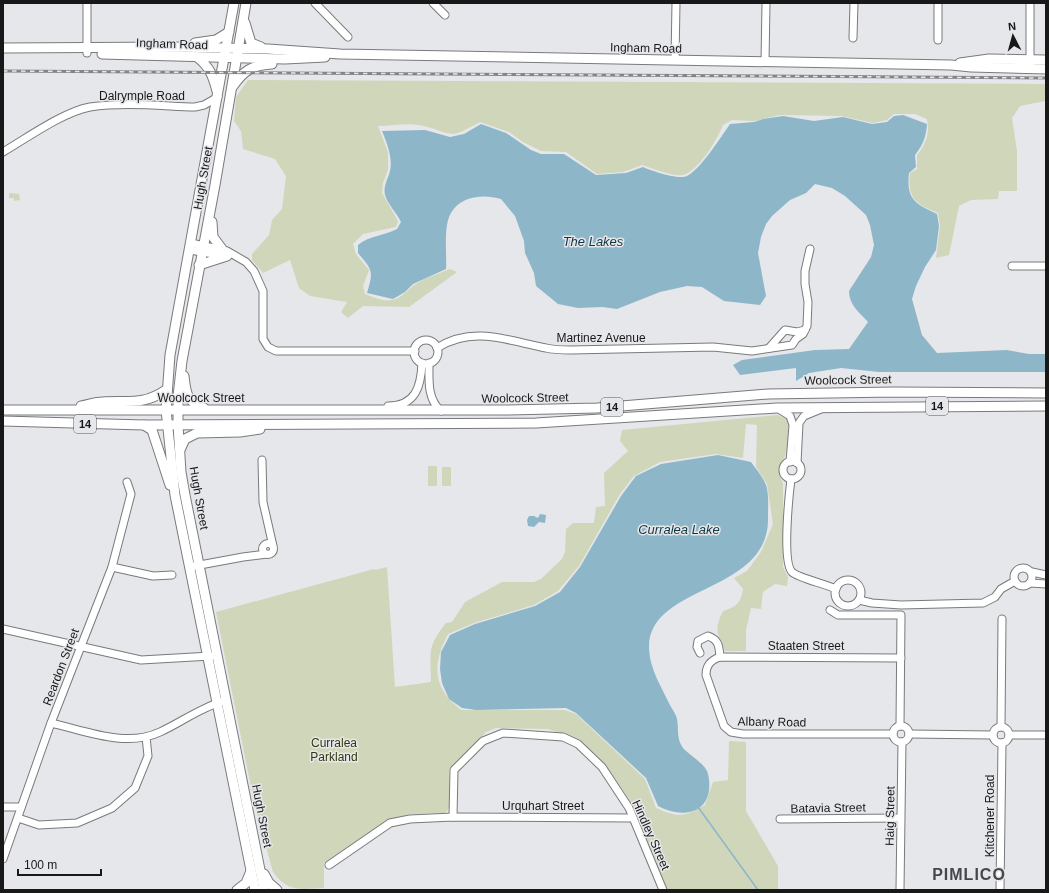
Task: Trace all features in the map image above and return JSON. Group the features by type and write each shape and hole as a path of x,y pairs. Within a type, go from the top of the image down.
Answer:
{"main road":[{"name":"Hugh Street","path":"234,3 216,110 170,355 166,390 166,410 174,495 255,890"},
{"name":"Hugh Street","path":"246,3 215,185 182,361 178,425 179,452 184,487 264,890"},
{"path":"244,16 247,34 253,45 268,49"},
{"path":"176,47 190,43 216,40 229,32"},
{"name":"Ingham Road","path":"3,53 176,47 226,48 238,53 314,58 340,54"},
{"name":"Ingham Road","path":"3,48 87,50 197,58 225,58 238,53 268,49 340,54 951,65 989,59 1030,64 1046,69"},
{"path":"197,58 204,63 212,73 218,96"},
{"path":"232,87 243,73 252,67 258,65 304,64 314,58"},
{"name":"Ingham Road","path":"1030,64 1046,60"},
{"path":"216,110 228,108"},
{"path":"199,265 228,254 216,242 212,232 216,200 215,185"},
{"path":"182,361 186,392 194,404 208,410"},
{"path":"64,410 101,402 143,401 152,399 166,390"},
{"name":"Woolcock Street","path":"5,408 64,410 441,411 597,408 704,398 834,392 1046,392"},
{"name":"Woolcock Street","path":"3,421 144,425 554,422 828,406 1046,406"},
{"path":"179,452 185,439 197,433 240,432 287,424"},
{"path":"144,425 152,430 174,495"},
{"path":"260,867 269,883 277,890"},
{"path":"237,890 246,883 251,871"}],"street":[{"path":"87,3 87,50"},
{"path":"315,3 348,37"},
{"path":"434,3 445,15"},
{"path":"675,60 676,3"},
{"path":"765,62 766,3"},
{"path":"853,38 854,3"},
{"path":"938,3 938,40"},
{"path":"1030,3 1030,64"},
{"name":"Dalrymple Road","path":"3,152 67,115 89,108 113,106 195,107 204,105 218,96"},
{"path":"195,107 216,110"},
{"path":"191,247 228,254 248,265 261,284 264,299 263,339 265,344 272,350 284,352 415,351"},
{"path":"780,336 780,341 787,346 792,345 805,330 808,319 805,271 810,250"},
{"path":"1012,266 1046,266"},
{"path":"769,348 785,330 793,332 805,330"},
{"path":"793,332 796,339"},
{"name":"Martinez Avenue","path":"437,348 455,339 490,336 501,337 548,349 571,350 713,347 752,351 787,346"},
{"path":"342,411 370,407 396,406 410,400 420,384 426,363 437,357 437,348 432,342 424,340 417,344 415,351 416,357 426,363"},
{"path":"426,363 430,395 432,401 441,411"},
{"path":"794,462 801,420 809,414 828,406"},
{"path":"777,408 790,416 793,425 794,462 801,469 800,474 791,480"},
{"path":"189,567 243,556 273,553 273,546 263,502 262,460"},
{"path":"791,480 785,477 783,471 785,465 794,462"},
{"path":"791,480 788,499 787,560 792,572 836,589"},
{"name":"Reardon Street","path":"3,859 51,724 112,567 131,494 127,482"},
{"path":"267,524 264,546 264,552 267,554"},
{"path":"243,556 270,543 273,546"},
{"path":"112,567 153,576 172,575"},
{"path":"1046,575 1032,572 1027,568 1018,569 1014,574 1015,581 1022,586 1030,583 1046,584"},
{"path":"1030,583 1032,572"},
{"path":"845,580 854,582 860,587 861,592 859,600 853,604 843,604 836,598 836,589 845,580"},
{"path":"859,600 872,603 901,605 982,603 995,597 1001,589 1015,581"},
{"path":"830,610 838,614 901,615 900,726"},
{"path":"1000,727 1002,619"},
{"path":"3,629 141,660 207,657 217,655"},
{"path":"700,653 697,647 698,641 708,636 719,644 720,657"},
{"name":"Staaten Street","path":"712,660 720,657 901,658"},
{"name":"Albany Road","path":"712,660 706,670 706,675 724,726 731,732 743,734 893,734"},
{"path":"51,724 115,738 126,739 146,737 159,733 216,703 226,700"},
{"path":"900,726 907,729 909,734 907,739 902,742 895,740 893,734 895,728 900,726"},
{"path":"993,735 996,729 1000,727"},
{"path":"1000,727 1007,730 1009,735"},
{"name":"Hindley Street","path":"453,817 454,770 483,741 503,733 545,734 563,737 578,744 602,767 629,808 663,890"},
{"path":"909,734 993,735"},
{"path":"993,735 996,741 1002,743 1007,740 1009,735"},
{"path":"1009,735 1046,735"},
{"path":"18,818 38,825 77,824 112,808 135,788 148,756 146,737"},
{"name":"Haig Street","path":"900,890 902,742"},
{"name":"Kitchener Road","path":"1000,890 1002,743"},
{"path":"3,807 21,807"},
{"path":"329,865 390,824 410,819 453,817"},
{"name":"Urquhart Street","path":"453,817 633,818"},
{"name":"Batavia Street","path":"780,819 900,818"}],"green space":[{"path":"248,80 1045,84 1045,101 1020,106 1012,118 1017,151 1017,191 999,191 998,199 971,200 959,206 949,255 936,258 940,226 938,213 924,207 919,203 912,195 910,189 910,173 917,169 917,155 923,147 928,134 927,119 915,114 894,114 887,120 873,123 841,116 780,115 754,121 732,120 723,125 717,138 701,161 689,172 683,175 668,174 642,165 623,172 597,174 566,152 541,151 523,142 509,132 480,122 455,134 414,124 378,126 388,152 388,170 383,183 382,193 398,221 396,227 363,234 353,244 356,254 369,270 363,286 365,294 382,300 395,299 426,278 450,269 457,272 409,307 363,306 348,318 341,312 347,302 310,296 299,288 290,260 263,273 252,260 252,254 269,235 272,220 282,209 286,176 275,159 243,149 241,131 234,121 236,97"},
{"path":"9,193 19,194 20,200 14,201 14,198 9,198"},
{"name":"Curralea Parkland","path":"778,415 787,419 790,434 785,456 779,471 783,484 783,567 788,577 787,586 775,584 763,592 761,609 751,608 746,630 746,651 725,651 718,636 718,622 723,611 735,606 741,598 743,589 734,578 747,571 761,552 773,524 767,484 756,467 757,425 746,424 743,458 716,454 660,462 634,476 620,494 579,566 558,591 534,605 474,623 448,634 439,656 437,666 440,684 444,693 461,710 565,710 576,714 645,779 656,808 676,815 692,812 705,805 713,782 728,780 729,741 746,742 746,811 778,866 778,890 666,890 634,806 607,767 577,739 548,729 496,728 486,732 449,769 450,807 445,813 411,814 389,819 324,863 324,888 302,889 290,887 279,879 273,872 255,807 216,612 374,569 387,567 395,687 431,682 430,657 432,645 446,623 452,622 465,602 502,582 534,582 541,579 562,559 565,552 566,529 573,523 594,523 596,507 605,506 604,473 628,451 620,441 622,430"},
{"path":"428,466 437,466 437,486 428,486"},
{"path":"442,467 451,467 451,486 442,486"}],"water":[{"name":"The Lakes","path":"903,115 927,124 924,141 915,155 916,167 909,173 908,182 911,195 914,200 923,207 937,214 939,226 936,250 925,267 912,299 922,335 937,353 1007,350 1029,354 1046,354 1046,372 879,372 841,368 809,373 796,381 796,368 740,375 733,365 742,360 815,350 849,349 868,322 853,304 849,296 849,291 871,257 874,245 870,225 866,215 845,196 832,188 815,184 806,193 790,200 772,216 766,224 761,237 758,253 766,296 760,305 724,301 702,287 687,286 660,292 617,309 602,307 578,308 558,304 536,286 534,273 525,253 524,241 515,216 501,199 494,197 480,197 466,200 455,207 451,213 446,232 446,269 413,284 405,292 393,299 367,293 371,275 369,267 358,253 358,245 367,239 397,229 401,222 385,195 391,161 388,146 382,131 425,130 450,137 464,134 481,124 506,133 531,150 541,154 564,154 596,175 626,173 643,167 652,171 683,177 692,173 698,167 710,153 730,124 754,122 783,116 814,121 843,117 872,124 887,122 894,116"},
{"name":"Curralea Lake","path":"718,455 751,462 765,482 768,492 768,516 764,541 751,560 732,575 688,598 669,610 655,626 649,646 653,669 678,723 681,744 686,751 707,770 709,787 708,797 703,804 696,810 679,813 658,806 646,778 576,713 566,708 476,710 462,708 449,699 442,683 440,669 441,652 450,635 475,624 535,606 560,592 580,567 621,496 636,476 661,464"},
{"path":"540,514 546,515 545,523 539,522 534,527 528,526 527,520 529,516 538,518"}],"waterway":[{"path":"698,807 758,890"}],"railway":[{"path":"3,71 1046,78"}],"district":[{"name":"PIMLICO","path":"969,874"}]}
